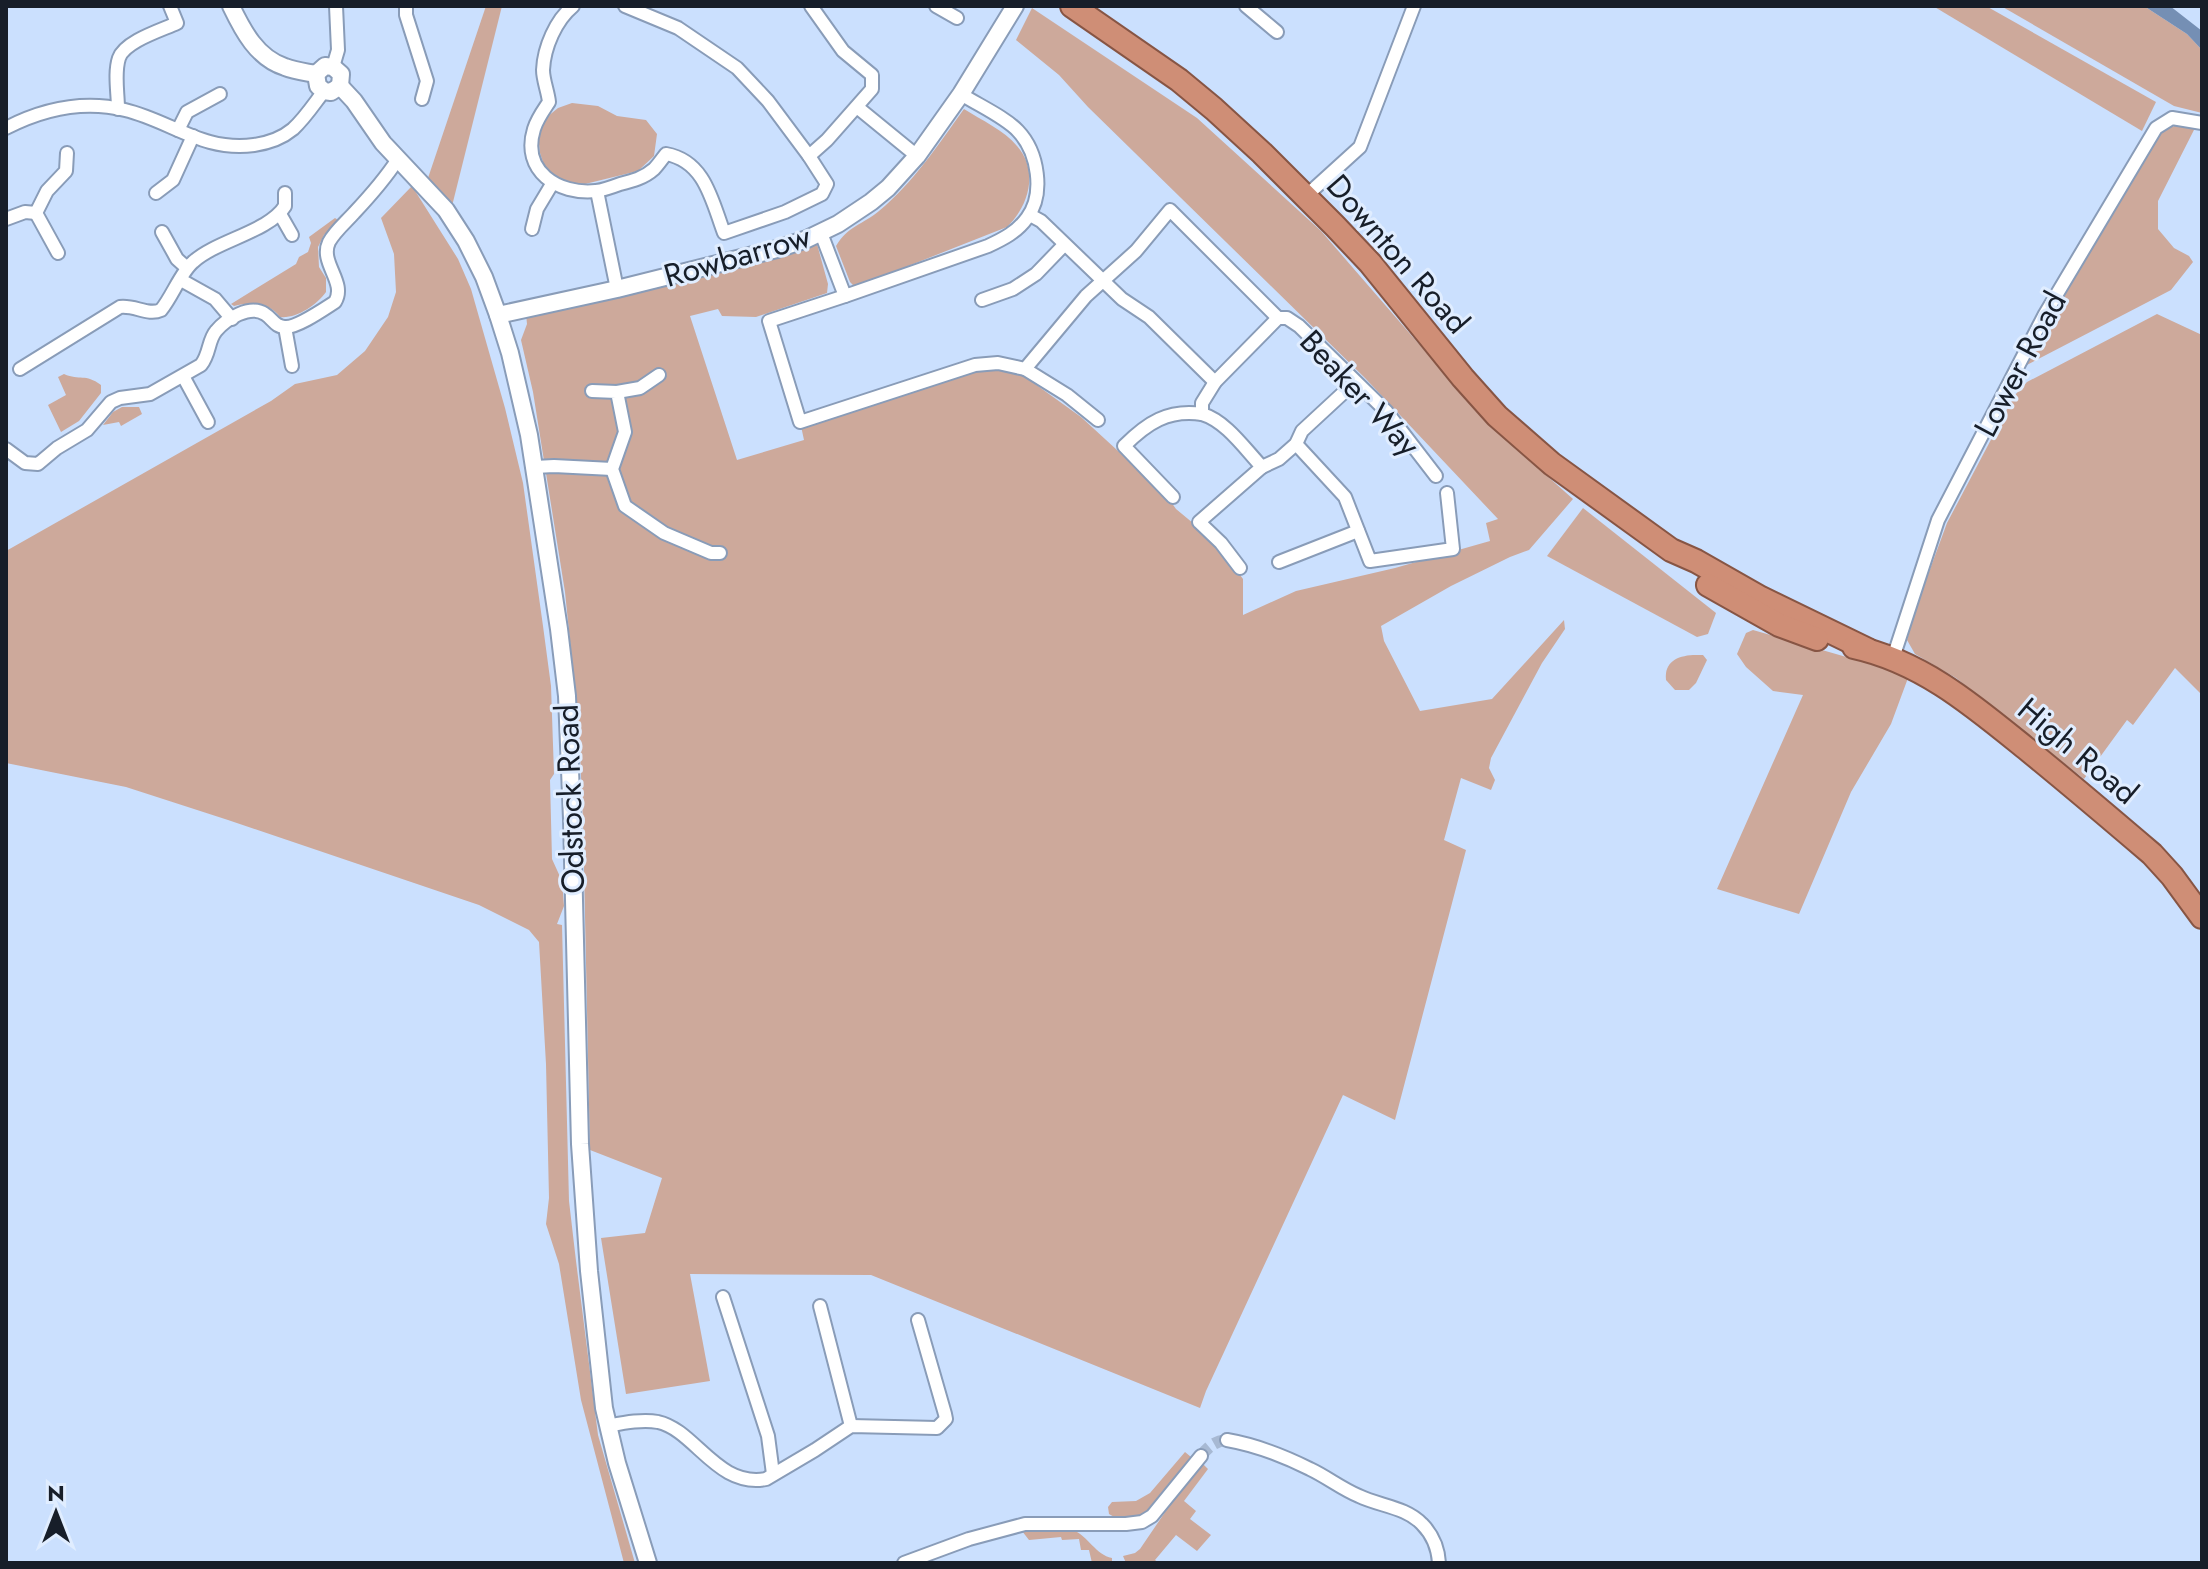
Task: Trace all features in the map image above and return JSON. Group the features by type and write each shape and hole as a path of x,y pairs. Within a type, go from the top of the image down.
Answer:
{"highway":[{"name":"Downton Road","path":"1072,6 1135,47 1197,94 1306,196 1370,263 1497,416 1570,478 1671,550 1761,598 1868,650 1893,658"},
{"name":"High Road","path":"1893,658 1963,698 2100,809 2152,854 2202,917"}],"street":[{"path":"118,109 117,67 120,56 133,43 177,23 170,6"},
{"path":"231,6 250,40 263,54 286,68 316,74 325,66 333,67"},
{"name":"Odstock Road","path":"332,88 341,74 333,67 338,50 336,6"},
{"path":"406,6 406,15 427,81 422,99"},
{"path":"573,6 555,26 542,73 549,102 533,131 531,151 538,168 552,184 568,190 597,191 640,178 654,169 666,154 677,156 691,164 703,179 724,233 785,212 822,194 827,184 809,156 768,101 737,68 678,28 625,6"},
{"path":"809,156 872,89 872,75 843,51 811,6"},
{"path":"936,6 957,18"},
{"name":"Rowbarrow","path":"498,315 777,249 821,233 871,202 917,156 961,94 1015,6"},
{"path":"1246,6 1277,32"},
{"path":"1306,196 1360,147 1414,6"},
{"name":"Odstock Road","path":"316,74 318,86 349,94 369,126 435,197 457,227 484,277 519,391 535,467 567,696 583,1201 599,1371 607,1426 648,1563"},
{"path":"6,128 33,115 85,106 138,114 227,147 266,143 293,128 332,88"},
{"path":"178,130 187,112 220,94"},
{"path":"961,94 1016,128 1028,145 1037,182 1030,215 1015,231 996,243 769,321 800,422 975,365 998,363 1025,369 1067,395 1098,420"},
{"path":"857,107 917,156"},
{"name":"Lower Road","path":"1893,658 1938,520 2045,314 2156,128 2172,118 2202,123"},
{"path":"156,193 176,176 193,136"},
{"path":"36,213 47,191 66,171 67,153"},
{"path":"6,449 25,463 38,464 87,430 111,402 150,394 204,362 214,333 232,319 245,312 259,311 279,326 293,326 337,299 339,289 327,258 328,245 398,159"},
{"path":"532,229 537,209 552,184"},
{"path":"597,191 617,289"},
{"path":"20,369 120,307 130,306 152,313 161,310 195,260 280,214 286,202 285,193"},
{"name":"Beaker Way","path":"1103,281 1145,242 1170,210 1278,318 1287,318 1299,326 1386,411 1436,476"},
{"path":"6,219 25,212 36,213"},
{"path":"36,213 58,253"},
{"path":"280,214 292,235"},
{"path":"1030,215 1041,221 1122,299 1149,317 1215,382"},
{"path":"162,232 184,274 220,303 232,319"},
{"path":"821,233 845,296"},
{"path":"982,300 1013,289 1036,274 1064,245"},
{"path":"1025,369 1086,296 1103,281"},
{"path":"1202,414 1202,403 1215,382 1278,318"},
{"path":"285,327 292,366"},
{"path":"592,391 617,392 640,388 659,375"},
{"path":"183,376 208,422"},
{"path":"1199,522 1262,467 1279,459 1296,444 1302,431 1355,382"},
{"path":"617,392 625,432 612,469 625,506 664,533 715,550"},
{"path":"1173,497 1124,444 1160,418 1181,413 1212,417 1262,467"},
{"path":"1296,444 1345,497 1370,561 1453,549 1447,493"},
{"path":"535,467 612,469"},
{"path":"1188,512 1221,543 1240,568"},
{"path":"1279,562 1358,531"},
{"path":"723,1297 768,1436 773,1474"},
{"path":"820,1306 851,1426"},
{"path":"607,1426 659,1422 672,1427 716,1465 736,1476 758,1480 766,1479 851,1426 937,1428 946,1419 918,1320"},
{"path":"1227,1440 1267,1451 1310,1469 1360,1497 1414,1517 1434,1540 1439,1563"},
{"path":"904,1563 969,1539 1025,1524 1142,1522 1156,1512 1201,1456"}],"shaded area":[{"path":"486,6 502,6 452,206 427,181"},
{"path":"1933,6 1986,6 2156,102 2142,131"},
{"path":"2001,6 2144,6 2187,34 2202,50 2202,113 2174,106"},
{"path":"1032,8 1197,118 1321,231 1470,403 1573,499 1529,550 1451,586 1381,626 1384,641 1420,711 1492,699 1564,620 1565,629 1542,663 1491,758 1489,768 1495,780 1491,790 1461,778 1444,840 1466,850 1395,1120 1343,1095 1200,1408 871,1275 690,1274 710,1381 626,1394 601,1238 645,1233 662,1178 590,1150 579,730 565,592 533,392 521,340 527,324 526,314 779,258 817,244 828,284 827,293 756,317 722,316 718,309 690,316 737,460 804,440 801,426 979,370 1017,371 1081,417 1166,495 1176,509 1217,543 1243,579 1243,615 1296,591 1395,568 1490,541 1486,523 1498,519 1365,378 1059,75 1016,40"},
{"path":"572,103 598,106 617,116 646,120 657,134 654,156 638,171 585,184 564,182 546,171 538,135 547,117 558,108"},
{"path":"964,109 1006,135 1024,156 1028,166 1028,188 1026,199 1015,219 1007,227 855,287 850,282 836,246 845,234 879,211 903,188"},
{"path":"2178,125 2196,126 2158,201 2158,229 2174,248 2189,256 2193,262 2171,290 2023,367 2156,137 2164,129"},
{"path":"412,186 458,259 471,289 523,483 551,686 554,774 550,780 552,859 562,881 564,906 557,924 562,925 569,1201 598,1435 635,1563 624,1563 581,1400 559,1264 546,1224 549,1198 546,1064 539,942 529,930 479,905 228,820 126,787 6,763 6,551 271,401 295,384 337,375 365,351 388,317 396,292 394,254 381,218"},
{"path":"335,218 338,220 318,247 319,267 326,278 326,292 317,302 306,310 286,317 280,317 259,304 231,304 296,264 299,257 308,252 309,237"},
{"path":"2157,314 2202,335 2202,695 2175,668 2133,725 2127,720 2084,779 1956,678 1915,654 1907,640 1947,523 2014,396 2027,382"},
{"path":"64,374 95,381 101,385 101,393 79,421 61,432 48,405 66,395 58,377"},
{"path":"122,407 139,407 142,414 121,426 119,422 103,425 113,412"},
{"path":"1583,508 1716,613 1708,634 1697,637 1547,556"},
{"path":"1753,630 1908,678 1891,724 1851,792 1799,914 1717,889 1803,695 1773,691 1746,667 1737,654 1746,633"},
{"path":"1693,655 1703,655 1707,660 1696,683 1689,690 1675,690 1666,680 1669,664"},
{"path":"1185,1452 1191,1457 1195,1452 1199,1454 1146,1514 1132,1519 1116,1518 1109,1514 1108,1507 1112,1502 1136,1501 1150,1493"},
{"path":"1202,1463 1208,1469 1184,1501 1196,1511 1190,1519 1211,1535 1197,1551 1176,1535 1155,1560 1159,1563 1126,1563 1123,1556 1140,1549"},
{"path":"1073,1530 1112,1558 1112,1563 1092,1563 1089,1550 1081,1550 1079,1539 1029,1540 1022,1531"}],"water":[{"path":"2144,6 2170,6 2202,31 2202,50 2187,34"}],"tunnel":[{"path":"1201,1456 1212,1445 1227,1440"}]}
